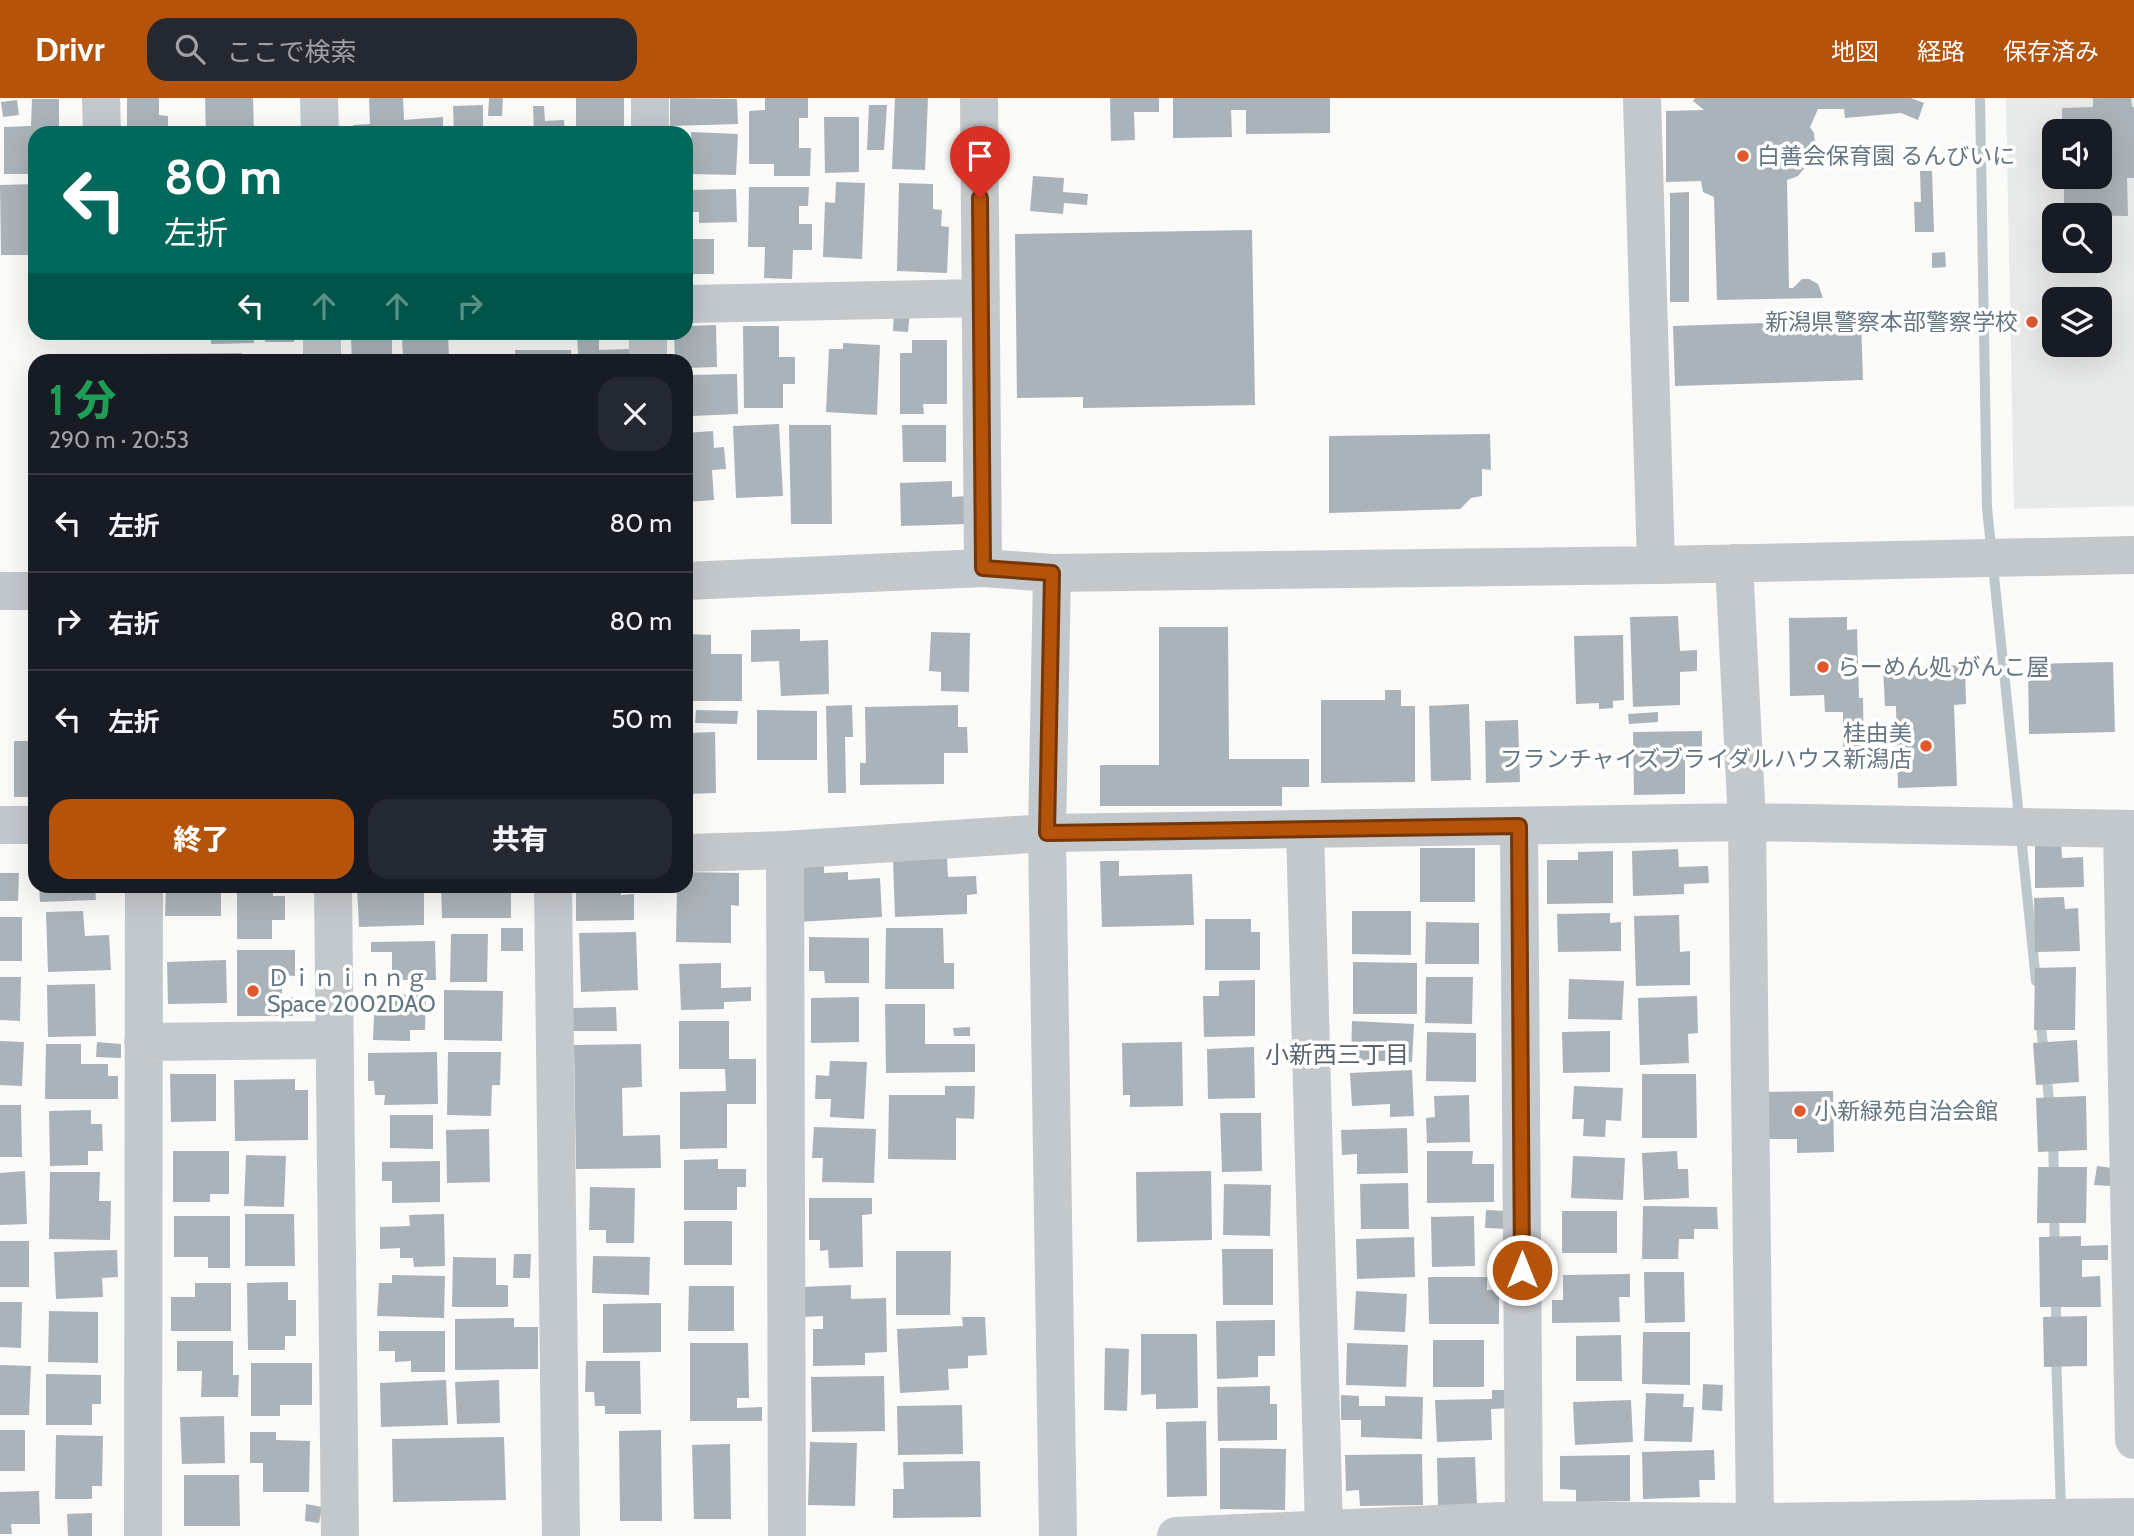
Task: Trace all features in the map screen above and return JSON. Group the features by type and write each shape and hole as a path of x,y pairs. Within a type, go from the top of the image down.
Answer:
{"street":[{"path":"101,98 102,126"},
{"path":"320,98 320,126"},
{"path":"650,98 650,126"},
{"path":"979,98 983,568"},
{"path":"1642,98 1656,565"},
{"path":"693,304 981,298"},
{"path":"693,581 983,568 1052,573 2134,555"},
{"path":"1734,563 1747,822 1755,1522"},
{"path":"1052,573 1047,833 1058,1536"},
{"path":"0,591 28,591"},
{"path":"693,853 785,850 1047,833 1747,822 2128,829 2134,1440"},
{"path":"0,825 28,825"},
{"path":"1519,826 1524,1520"},
{"path":"1305,830 1324,1529"},
{"path":"785,850 787,1536"},
{"path":"143,1536 144,893"},
{"path":"333,893 340,1536"},
{"path":"554,893 561,1536"},
{"path":"143,1041 335,1040"},
{"path":"1176,1536 1524,1520 1755,1522 2134,1517"}],"shaded area":[{"name":"新潟県警察本部警察学校","path":"2006,98 2134,98 2134,506 2014,509"}],"building":[{"path":"127,98 159,98 159,115 168,116 168,126 127,126"},
{"path":"205,98 253,98 254,126 206,126"},
{"path":"369,98 403,98 404,120 443,117 443,126 353,125 370,124"},
{"path":"489,98 503,98 502,116 488,116"},
{"path":"576,98 624,98 624,126 576,126"},
{"path":"670,98 737,99 738,124 670,126"},
{"path":"765,98 808,98 808,118 799,118 799,148 811,148 810,176 774,176 774,164 749,164 749,111 765,110"},
{"path":"895,98 928,98 925,170 892,169"},
{"path":"1110,98 1159,98 1159,112 1134,112 1135,140 1111,141"},
{"path":"1173,98 1330,98 1330,133 1246,134 1246,110 1231,110 1232,137 1173,138"},
{"path":"1695,98 1911,98 1924,103 1918,120 1901,113 1845,118 1844,109 1818,109 1810,127 1815,143 1807,165 1798,176 1787,180 1789,288 1793,288 1802,279 1809,279 1818,284 1823,298 1717,300 1714,197 1703,192 1701,181 1666,182 1666,111 1704,110 1693,101"},
{"path":"2093,98 2131,98 2134,107 2134,178 2127,178 2128,216 2112,216 2112,203 2064,203 2064,189 2112,189 2112,119 2062,119 2062,108 2093,107"},
{"path":"32,99 59,99 59,126 31,126"},
{"path":"17,100 19,115 3,117 1,102"},
{"path":"483,105 483,126 454,126 453,106"},
{"path":"869,105 887,105 884,150 867,150"},
{"path":"533,106 544,106 545,121 564,120 564,126 534,126"},
{"path":"824,117 859,117 859,172 825,173"},
{"path":"28,126 28,174 4,174 4,127"},
{"path":"693,132 738,134 736,175 693,174"},
{"path":"1920,171 1932,171 1934,232 1915,232 1914,202 1921,202"},
{"path":"1033,176 1064,178 1063,192 1088,194 1087,205 1064,203 1063,214 1030,211"},
{"path":"836,182 865,183 862,259 823,257 825,202 835,203"},
{"path":"899,183 933,184 933,209 942,210 941,226 949,227 947,273 897,271"},
{"path":"28,184 28,255 1,255 0,185"},
{"path":"749,187 809,187 808,206 799,206 799,224 812,224 812,250 793,250 792,279 764,278 765,247 748,247"},
{"path":"736,189 737,222 699,223 699,212 693,212 693,190"},
{"path":"1689,192 1689,302 1670,302 1670,193"},
{"path":"1252,230 1255,405 1083,408 1083,397 1017,398 1015,234"},
{"path":"693,239 714,239 714,274 693,274"},
{"path":"1945,252 1946,267 1932,268 1932,253"},
{"path":"894,310 910,311 908,332 893,331"},
{"path":"1861,320 1863,380 1675,386 1673,326"},
{"path":"716,325 717,367 693,368 693,354 675,354 674,340 693,340 693,326"},
{"path":"743,326 779,326 779,357 795,357 795,384 783,384 783,408 744,408"},
{"path":"211,340 254,340 254,343 211,344"},
{"path":"265,340 294,340 294,342"},
{"path":"351,340 392,340 392,354 352,354"},
{"path":"402,340 448,340 449,354 403,354"},
{"path":"577,340 599,340 599,350 629,349 629,354 578,354"},
{"path":"912,340 947,340 947,404 923,404 924,414 900,414 900,353 912,353"},
{"path":"843,343 880,345 877,415 826,412 829,349 843,349"},
{"path":"515,350 571,350 571,354 515,354"},
{"path":"242,353 242,354 132,354"},
{"path":"737,374 738,414 693,416 693,375"},
{"path":"779,424 783,496 736,498 733,426"},
{"path":"789,425 831,425 832,524 791,524"},
{"path":"902,425 946,425 946,462 903,462"},
{"path":"713,431 714,448 724,447 726,469 712,470 714,500 693,502 693,432"},
{"path":"1490,434 1491,470 1482,469 1482,496 1471,498 1460,509 1329,513 1329,436"},
{"path":"952,481 952,497 968,496 968,524 901,526 900,483"},
{"path":"1678,616 1680,651 1697,650 1697,671 1680,672 1680,705 1633,707 1630,617"},
{"path":"1847,617 1847,630 1857,629 1859,698 1863,698 1864,757 1843,757 1843,712 1825,712 1824,695 1790,696 1789,618"},
{"path":"1159,627 1228,627 1229,759 1309,759 1309,787 1282,787 1282,806 1100,806 1100,765 1159,765"},
{"path":"800,629 800,641 828,640 829,694 781,696 779,661 751,662 751,630"},
{"path":"931,632 970,633 969,692 941,691 941,672 929,671"},
{"path":"693,634 711,635 711,654 742,654 742,701 693,701"},
{"path":"1623,635 1624,700 1613,701 1613,708 1599,709 1599,703 1576,704 1574,636"},
{"path":"2113,662 2115,732 2029,734 2028,664"},
{"name":"桂由美 フランチャイズブライダルハウス新潟店","path":"1965,665 1966,704 1954,705 1957,786 1898,788 1896,706 1885,706 1883,668"},
{"path":"1385,690 1401,690 1401,706 1415,706 1415,782 1321,783 1321,700 1385,700"},
{"path":"1469,704 1471,780 1431,781 1429,706"},
{"path":"852,705 853,737 845,737 846,793 828,793 826,706"},
{"path":"958,705 958,727 967,727 968,753 944,753 944,784 860,785 860,763 866,763 865,707"},
{"path":"696,710 738,711 737,724 695,723"},
{"path":"757,710 817,711 817,760 757,760"},
{"path":"1658,712 1658,722 1629,724 1628,714"},
{"path":"1518,720 1520,782 1486,783 1485,721"},
{"path":"1702,731 1702,755 1685,755 1685,794 1634,795 1633,732"},
{"path":"715,732 716,793 693,794 693,733"},
{"path":"14,741 28,741 28,797 14,797"},
{"path":"2061,838 2062,858 2083,857 2084,887 2035,888 2035,839"},
{"path":"1420,848 1475,848 1475,902 1420,902"},
{"path":"1678,849 1679,867 1708,866 1709,883 1684,884 1684,894 1633,896 1632,851"},
{"path":"1613,851 1613,903 1547,904 1547,860 1578,860 1578,852"},
{"path":"947,858 948,877 976,876 977,894 967,895 967,914 895,917 893,860"},
{"path":"1100,861 1119,861 1119,876 1192,874 1194,925 1102,927"},
{"path":"824,864 824,873 848,872 848,880 880,878 882,917 798,922 795,866"},
{"path":"693,872 739,873 739,906 731,905 731,943 676,942 677,893 693,893"},
{"path":"0,873 19,873 18,901 0,901"},
{"path":"39,893 96,893 96,900 40,902"},
{"path":"166,893 221,893 221,916 165,916"},
{"path":"237,893 273,893 273,896 285,896 285,920 272,920 272,939 237,939"},
{"path":"357,893 424,893 424,925 359,927"},
{"path":"441,893 511,893 511,918 442,918"},
{"path":"576,893 634,894 634,920 576,921"},
{"path":"2064,897 2065,909 2078,908 2080,951 2035,952 2034,898"},
{"path":"83,911 85,936 109,935 111,970 48,972 46,912"},
{"path":"1352,911 1411,911 1411,955 1352,954"},
{"path":"1610,913 1610,923 1621,922 1621,951 1558,952 1557,914"},
{"path":"1679,915 1680,952 1690,951 1690,985 1636,986 1634,916"},
{"path":"0,917 22,917 22,961 0,961"},
{"path":"1205,919 1251,919 1251,932 1260,932 1260,970 1205,970"},
{"path":"1426,922 1479,923 1479,964 1425,964"},
{"path":"501,928 523,928 523,951 501,951"},
{"path":"886,928 943,928 944,963 954,963 954,989 885,989"},
{"path":"636,932 638,990 581,992 579,933"},
{"path":"451,934 488,934 487,982 450,982"},
{"path":"809,937 869,938 869,983 825,983 824,971 809,971"},
{"path":"435,941 436,980 392,980 392,952 371,952 371,942"},
{"path":"237,950 295,950 295,976 282,975 282,997 293,997 293,1016 237,1016"},
{"path":"226,960 227,1003 168,1004 167,962"},
{"path":"1353,962 1417,963 1417,1014 1353,1014"},
{"path":"721,963 721,988 751,987 751,1001 724,1002 724,1009 681,1010 679,964"},
{"path":"2076,967 2075,1030 2034,1030 2035,968"},
{"path":"0,977 21,977 20,1021 0,1020"},
{"path":"1426,977 1473,977 1472,1024 1425,1023"},
{"path":"1569,979 1624,981 1622,1020 1568,1019"},
{"path":"1255,980 1255,1036 1204,1037 1203,996 1219,996 1219,981"},
{"path":"95,984 96,1036 48,1037 47,985"},
{"path":"444,990 503,991 502,1041 444,1040"},
{"path":"375,994 426,995 425,1030 410,1030 410,1041 373,1040"},
{"path":"1697,996 1698,1033 1688,1034 1689,1063 1640,1065 1638,998"},
{"path":"859,997 859,1042 811,1043 811,998"},
{"path":"885,1004 925,1004 925,1044 975,1044 975,1072 886,1073"},
{"path":"616,1007 617,1031 572,1031 572,1008"},
{"path":"679,1021 729,1021 729,1059 756,1059 756,1104 727,1104 727,1148 680,1149 680,1092 726,1091 725,1069 679,1069"},
{"path":"1352,1021 1414,1024 1412,1062 1351,1060"},
{"path":"970,1027 970,1036 954,1036 953,1028"},
{"path":"1610,1031 1610,1072 1563,1073 1562,1032"},
{"path":"1427,1032 1476,1033 1476,1082 1426,1081"},
{"path":"2077,1040 2079,1082 2036,1085 2033,1043"},
{"path":"0,1041 24,1042 22,1086 0,1085"},
{"path":"97,1042 121,1044 121,1058 96,1057"},
{"path":"1182,1042 1183,1106 1130,1107 1130,1095 1123,1095 1122,1043"},
{"path":"46,1044 81,1044 81,1064 108,1064 108,1076 118,1076 118,1099 45,1099"},
{"path":"641,1044 642,1087 622,1088 623,1136 660,1135 661,1168 576,1169 574,1045"},
{"path":"1254,1047 1255,1098 1208,1099 1207,1049"},
{"path":"437,1052 438,1104 384,1105 385,1095 375,1095 374,1081 368,1081 368,1053"},
{"path":"448,1052 501,1052 500,1085 492,1085 491,1116 447,1115"},
{"path":"830,1061 867,1062 864,1119 830,1117 831,1099 815,1099 816,1075 829,1076"},
{"path":"1412,1070 1414,1116 1390,1117 1390,1104 1352,1106 1350,1073"},
{"path":"170,1074 216,1074 216,1121 171,1122"},
{"path":"1642,1074 1696,1074 1697,1138 1642,1138"},
{"path":"295,1079 295,1090 308,1090 308,1140 235,1141 234,1080"},
{"path":"945,1086 975,1086 974,1119 956,1118 956,1160 888,1159 889,1095 945,1095"},
{"path":"1574,1086 1623,1088 1621,1121 1606,1120 1605,1137 1583,1136 1584,1119 1572,1119"},
{"path":"1833,1091 1834,1152 1797,1153 1797,1139 1764,1139 1763,1092"},
{"path":"1469,1095 1470,1142 1427,1143 1426,1118 1435,1117 1434,1096"},
{"path":"2086,1096 2087,1150 2038,1152 2036,1098"},
{"path":"0,1105 21,1105 22,1157 0,1157"},
{"path":"91,1110 91,1124 102,1124 103,1151 88,1151 88,1165 50,1166 49,1111"},
{"path":"1220,1113 1261,1113 1262,1171 1222,1172"},
{"path":"390,1115 433,1115 433,1149 390,1148"},
{"path":"814,1127 876,1129 874,1183 822,1182 823,1158 812,1158"},
{"path":"1407,1128 1408,1173 1357,1174 1357,1154 1342,1155 1341,1130"},
{"path":"489,1129 490,1182 447,1183 446,1130"},
{"path":"173,1151 229,1151 229,1194 210,1194 210,1202 173,1202"},
{"path":"1427,1151 1473,1151 1472,1164 1494,1164 1494,1202 1427,1203"},
{"path":"1677,1151 1678,1169 1688,1169 1689,1198 1644,1200 1642,1153"},
{"path":"246,1155 286,1156 284,1207 244,1206"},
{"path":"1573,1156 1625,1158 1623,1200 1571,1198"},
{"path":"718,1159 718,1169 746,1169 746,1187 737,1187 737,1210 684,1210 684,1160"},
{"path":"440,1161 440,1202 392,1203 392,1181 382,1181 382,1162"},
{"path":"2097,1166 2112,1168 2110,1186 2094,1185"},
{"path":"2038,1167 2087,1167 2086,1223 2037,1223"},
{"path":"25,1171 27,1224 0,1225 0,1173"},
{"path":"1211,1171 1212,1240 1137,1242 1136,1172"},
{"path":"50,1172 100,1172 99,1201 111,1201 110,1240 49,1239"},
{"path":"1408,1183 1409,1229 1361,1229 1360,1184"},
{"path":"1224,1184 1271,1185 1270,1236 1223,1235"},
{"path":"590,1187 635,1188 634,1243 606,1243 606,1230 589,1230"},
{"path":"809,1198 872,1198 872,1214 862,1215 863,1267 829,1268 828,1250 820,1251 820,1240 809,1240"},
{"path":"1643,1206 1717,1207 1718,1229 1694,1229 1694,1239 1679,1239 1678,1259 1642,1259"},
{"path":"1486,1210 1508,1211 1508,1229 1485,1228"},
{"path":"1562,1211 1617,1211 1617,1253 1562,1253"},
{"path":"245,1214 294,1214 295,1266 245,1266"},
{"path":"444,1214 445,1266 414,1267 413,1258 400,1258 400,1248 380,1249 380,1227 410,1226 409,1215"},
{"path":"174,1216 230,1216 230,1268 208,1268 208,1257 174,1257"},
{"path":"1474,1216 1475,1266 1432,1267 1431,1217"},
{"path":"684,1221 732,1221 732,1265 684,1265"},
{"path":"2081,1236 2081,1246 2108,1245 2108,1260 2082,1260 2082,1277 2100,1276 2101,1307 2040,1307 2039,1237"},
{"path":"1414,1237 1415,1277 1357,1279 1356,1239"},
{"path":"0,1241 29,1241 29,1287 0,1287"},
{"path":"1222,1249 1273,1249 1273,1305 1223,1305"},
{"path":"117,1250 118,1277 102,1278 103,1297 56,1299 54,1252"},
{"path":"896,1251 951,1251 950,1315 896,1315"},
{"path":"514,1254 531,1254 530,1278 513,1278"},
{"path":"593,1256 650,1257 649,1295 592,1293"},
{"path":"453,1257 496,1258 496,1285 508,1285 508,1307 452,1307"},
{"path":"1644,1272 1684,1272 1685,1322 1645,1323"},
{"path":"1630,1274 1630,1297 1619,1297 1620,1322 1552,1323 1552,1300 1563,1300 1563,1275"},
{"path":"392,1275 445,1276 444,1318 377,1316 379,1283 392,1283"},
{"path":"1428,1277 1487,1277 1487,1290 1499,1290 1499,1324 1429,1324"},
{"path":"288,1282 288,1300 296,1300 296,1336 285,1336 285,1350 248,1350 247,1283"},
{"path":"195,1283 231,1283 231,1331 171,1331 171,1297 195,1297"},
{"path":"851,1285 851,1299 886,1298 887,1352 865,1353 865,1365 813,1366 813,1329 823,1329 823,1316 802,1317 801,1287"},
{"path":"689,1286 734,1286 734,1331 688,1331"},
{"path":"1356,1291 1407,1294 1405,1332 1354,1330"},
{"path":"0,1302 22,1302 21,1348 0,1347"},
{"path":"661,1303 661,1352 603,1353 603,1304"},
{"path":"49,1311 98,1312 98,1363 48,1362"},
{"path":"2087,1316 2087,1366 2044,1367 2043,1317"},
{"path":"962,1317 985,1317 987,1355 968,1356 968,1368 948,1369 949,1390 900,1393 897,1329 963,1326"},
{"path":"514,1318 514,1327 538,1327 538,1369 455,1370 455,1319"},
{"path":"1275,1320 1275,1356 1258,1356 1258,1377 1217,1379 1216,1321"},
{"path":"379,1331 445,1331 445,1372 411,1372 411,1361 395,1362 395,1351 379,1351"},
{"path":"1643,1332 1690,1332 1690,1385 1642,1384"},
{"path":"1141,1334 1197,1334 1198,1408 1156,1409 1156,1394 1141,1395"},
{"path":"1621,1335 1622,1381 1576,1381 1576,1336"},
{"path":"1433,1340 1484,1340 1484,1387 1433,1387"},
{"path":"177,1341 233,1341 233,1375 239,1375 238,1397 201,1397 202,1371 177,1371"},
{"path":"690,1343 748,1343 749,1398 737,1398 737,1408 762,1407 762,1421 690,1421"},
{"path":"1347,1343 1408,1345 1406,1387 1346,1385"},
{"path":"1105,1348 1129,1349 1127,1411 1104,1410"},
{"path":"586,1361 640,1361 641,1414 605,1414 605,1406 595,1406 594,1392 585,1392"},
{"path":"251,1363 312,1363 312,1405 280,1405 280,1416 251,1416"},
{"path":"0,1365 31,1366 29,1415 0,1415"},
{"path":"46,1374 101,1375 101,1404 92,1404 92,1425 46,1425"},
{"path":"884,1376 885,1431 812,1432 811,1377"},
{"path":"446,1380 448,1425 381,1427 380,1383"},
{"path":"499,1380 500,1423 457,1424 455,1382"},
{"path":"1703,1384 1723,1385 1722,1411 1702,1410"},
{"path":"1270,1386 1270,1404 1277,1404 1277,1440 1218,1441 1217,1387"},
{"path":"1492,1390 1511,1390 1511,1408 1491,1409 1492,1440 1437,1442 1435,1400 1492,1399"},
{"path":"1646,1393 1684,1394 1683,1407 1694,1407 1692,1442 1644,1441"},
{"path":"1341,1395 1359,1396 1359,1406 1385,1406 1385,1396 1423,1397 1422,1439 1361,1437 1361,1420 1341,1420"},
{"path":"1631,1400 1633,1442 1575,1445 1573,1402"},
{"path":"962,1405 963,1454 898,1455 897,1406"},
{"path":"224,1416 225,1463 182,1464 180,1417"},
{"path":"1206,1421 1207,1496 1167,1497 1166,1422"},
{"path":"0,1430 25,1430 25,1471 0,1471"},
{"path":"661,1430 662,1521 620,1521 619,1431"},
{"path":"250,1432 276,1432 276,1440 310,1441 309,1492 263,1492 263,1463 250,1463"},
{"path":"56,1435 103,1436 102,1486 92,1486 92,1499 55,1499"},
{"path":"504,1437 506,1500 393,1502 392,1439"},
{"path":"810,1442 857,1443 855,1506 808,1505"},
{"path":"730,1444 731,1519 694,1519 692,1445"},
{"path":"1220,1448 1286,1449 1285,1510 1220,1509"},
{"path":"1714,1450 1715,1480 1699,1480 1700,1497 1643,1499 1642,1452"},
{"path":"1422,1454 1423,1505 1360,1506 1359,1490 1346,1491 1345,1455"},
{"path":"1630,1455 1630,1501 1576,1502 1576,1490 1560,1489 1560,1456"},
{"path":"1475,1457 1477,1505 1438,1506 1437,1458"},
{"path":"980,1461 981,1517 893,1518 893,1489 904,1489 903,1462"},
{"path":"184,1475 239,1475 240,1526 184,1526"},
{"path":"39,1491 40,1524 11,1524 12,1534 0,1534 0,1492"},
{"path":"306,1504 322,1507 319,1523 305,1521"},
{"path":"92,1513 92,1536 68,1536 67,1514"}],"waterway":[{"path":"1980,98 1987,508 2036,981"},
{"path":"2040,1018 2044,1054"},
{"path":"2046,1070 2050,1110"},
{"path":"2053,1140 2054,1180"},
{"path":"2054,1210 2055,1250"},
{"path":"2056,1294 2056,1330"},
{"path":"2056,1353 2061,1512"}],"place":[{"name":"白善会保育園 るんびいに","path":"1743,156"},
{"name":"新潟県警察本部警察学校","path":"2032,322"},
{"name":"らーめん処 がんこ屋","path":"1823,667"},
{"name":"桂由美 フランチャイズブライダルハウス新潟店","path":"1926,746"},
{"name":"Ｄｉｎｉｎｎｇ Space 2002DAO","path":"253,991"},
{"name":"小新緑苑自治会館","path":"1800,1111"}],"district":[{"name":"小新西三丁目","path":"1337,1055"}],"route":[{"path":"980,198 983,568 1052,573 1047,833 1519,826 1522,1270"}]}
